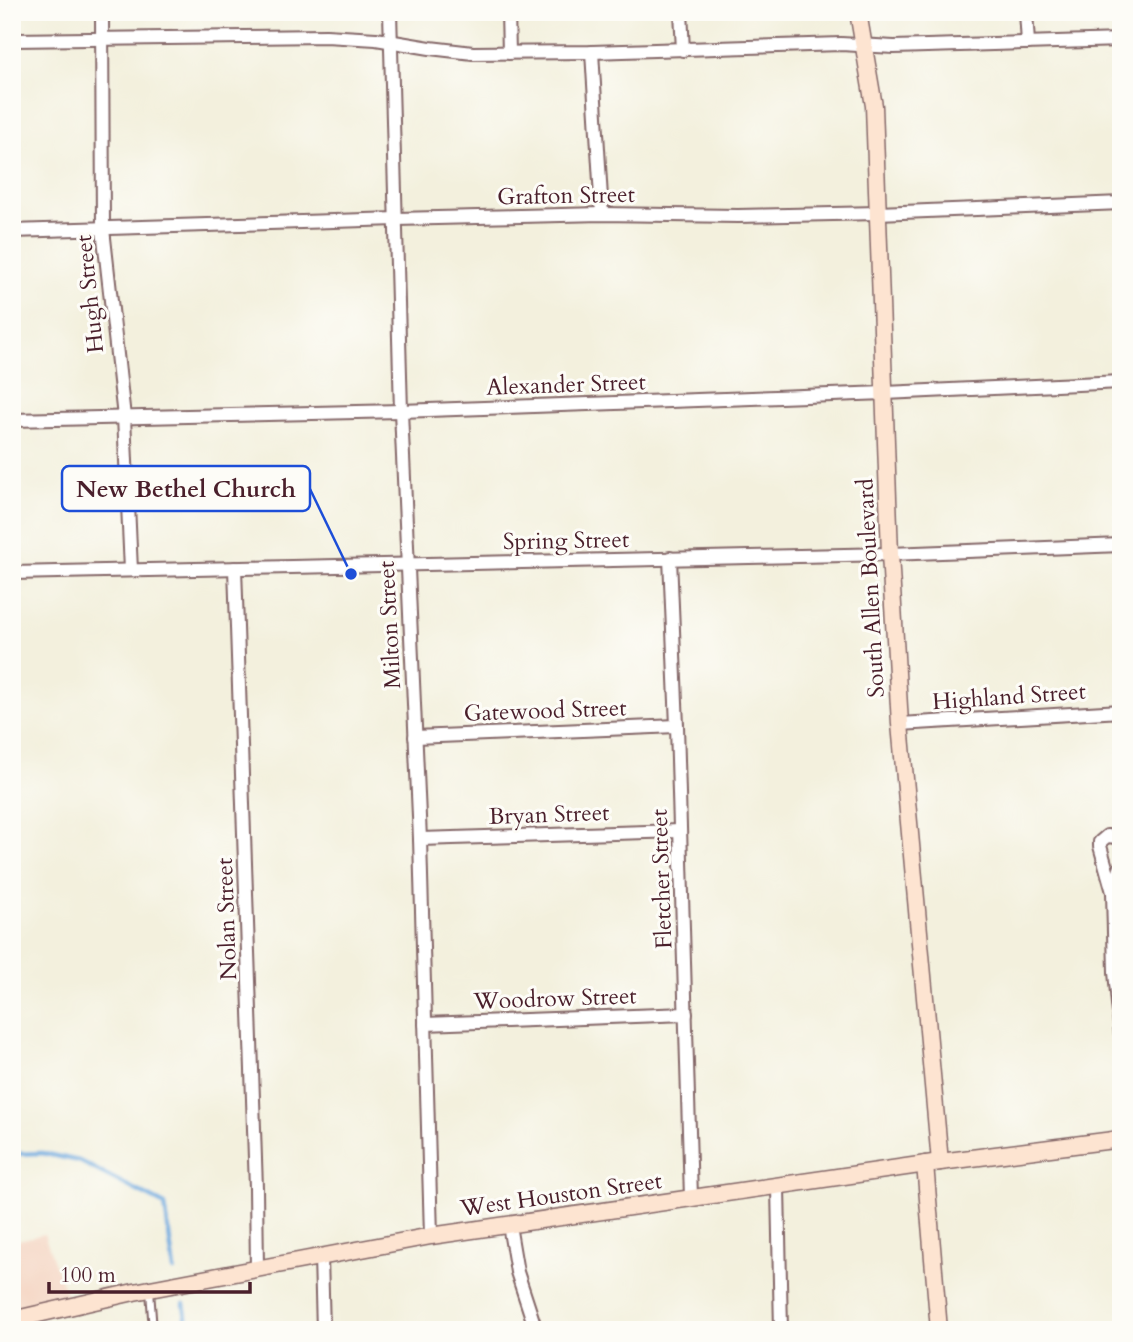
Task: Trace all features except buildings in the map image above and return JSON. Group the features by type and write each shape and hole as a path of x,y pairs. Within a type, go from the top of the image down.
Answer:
{"street":[{"name":"Hugh Street","path":"102,12 103,229 124,417 131,570"},
{"name":"Milton Street","path":"390,12 401,411 420,839 431,1236"},
{"path":"508,12 509,52"},
{"path":"681,12 683,50"},
{"name":"South Allen Boulevard","path":"858,12 874,106 890,554 932,1163 939,1330"},
{"path":"1026,12 1028,43"},
{"path":"12,40 326,36 391,41 456,52 592,52 841,44 894,47 1121,40"},
{"path":"592,52 602,214"},
{"name":"Grafton Street","path":"12,232 602,214 738,216 878,213 1121,203"},
{"name":"Alexander Street","path":"12,420 401,411 1121,382"},
{"name":"Spring Street","path":"12,573 890,554 1121,545"},
{"name":"Fletcher Street","path":"670,558 691,1198"},
{"name":"Nolan Street","path":"235,568 257,1269"},
{"name":"Highland Street","path":"900,724 1121,711"},
{"name":"Gatewood Street","path":"415,737 677,726"},
{"name":"Bryan Street","path":"420,839 680,831"},
{"path":"1121,841 1107,836 1100,842 1113,891 1115,972 1121,1036"},
{"path":"1113,891 1121,866"},
{"name":"Woodrow Street","path":"425,1024 686,1014"},
{"name":"West Houston Street","path":"12,1320 150,1289 431,1236 932,1163 1121,1139"},
{"path":"778,1187 781,1330"},
{"path":"509,1225 519,1279 536,1330"},
{"path":"321,1256 323,1330"}],"lane":[{"path":"150,1289 153,1330"}],"shaded area":[{"path":"44,1234 68,1300 12,1311 12,1242"}],"waterway":[{"path":"12,1154 42,1153 79,1161 165,1205 174,1270"},
{"path":"184,1304 188,1330"}],"place":[{"name":"New Bethel Church","path":"351,574"}]}
